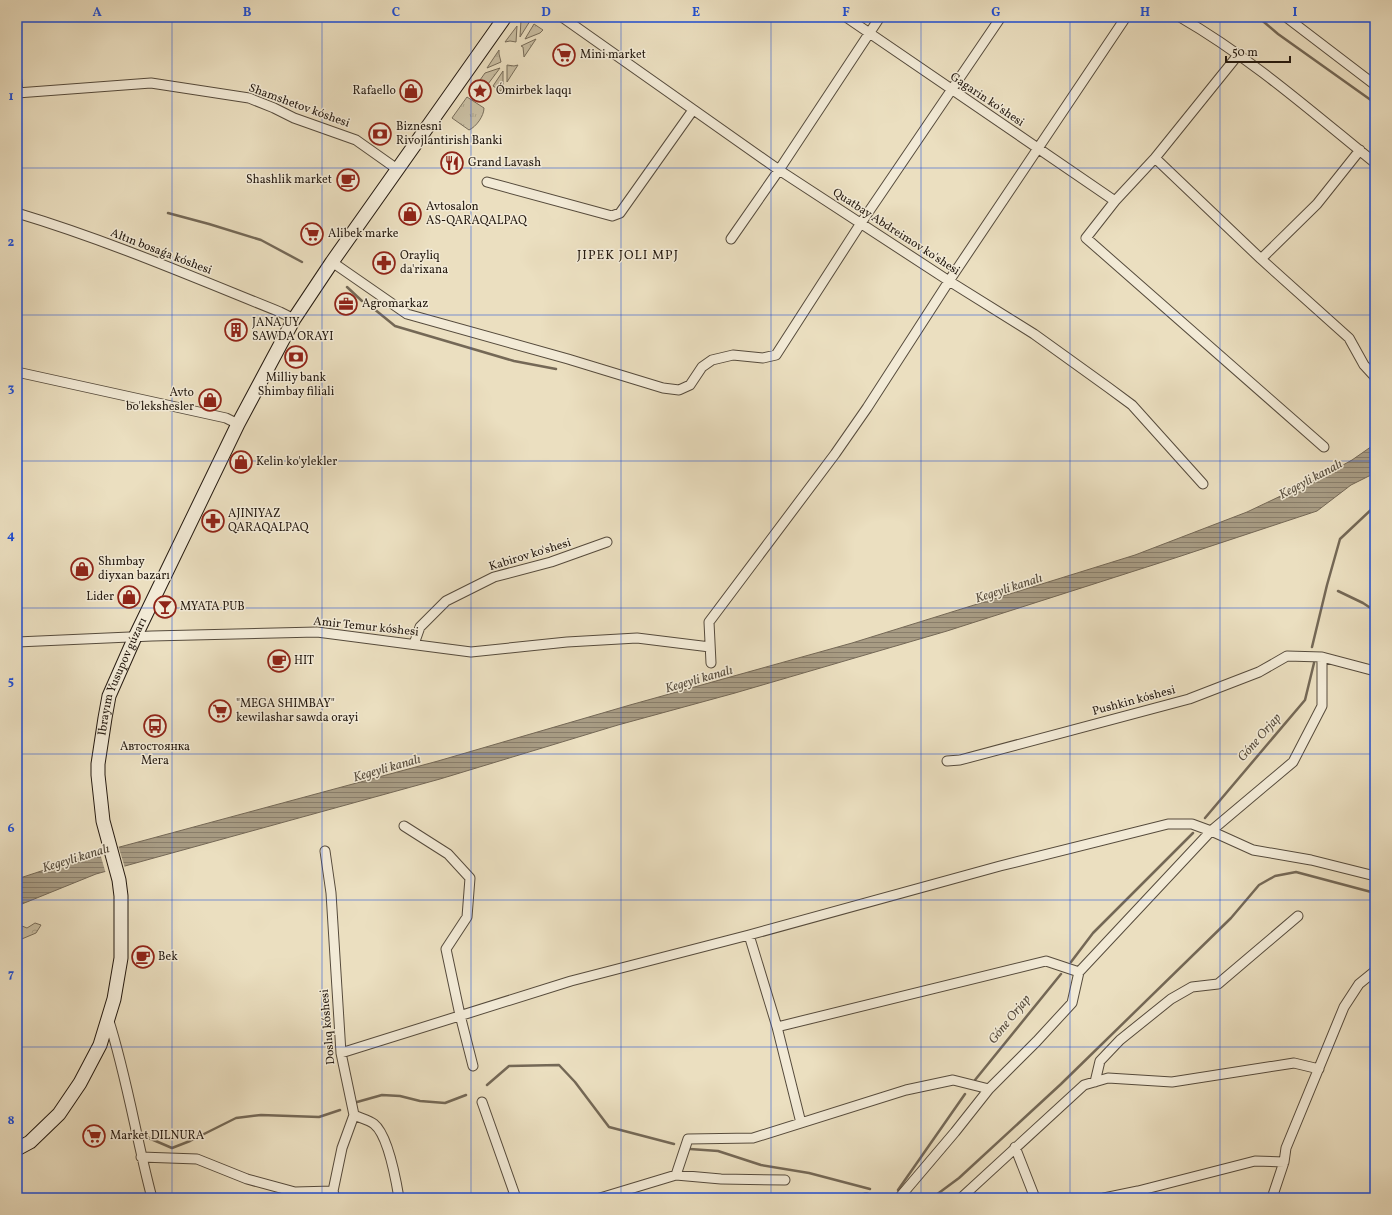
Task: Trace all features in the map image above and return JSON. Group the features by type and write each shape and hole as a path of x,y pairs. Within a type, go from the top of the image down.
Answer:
{"main road":[{"name":"Ibrayım Yusupov gúzarı","path":"17,1149 30,1142 59,1114 80,1083 100,1045 114,999 121,958 122,927 119,880 103,821 98,774 99,751 109,696 134,636 238,424 294,319 332,262 505,17"}],"street":[{"name":"Quatbay Abdreimov ko'shesi","path":"562,17 779,170 949,282 1034,334 1132,405 1203,484"},
{"name":"Gagarin ko'shesi","path":"846,17 1115,201"},
{"path":"731,239 779,170 880,17"},
{"path":"332,262 407,314 568,359 663,388 679,390 690,385 702,367 712,360 733,355 763,358 776,355 861,223 1001,17"},
{"path":"711,663 709,622 835,454 867,408 949,282 1126,17"},
{"path":"1180,17 1238,55 1282,87 1375,163"},
{"path":"1286,17 1375,85"},
{"path":"1238,55 1154,158 1115,201 1086,238 1324,448"},
{"path":"17,81 17,93"},
{"name":"Shamshetov kóshesi","path":"17,93 151,83 249,98 294,118 356,140 397,169"},
{"path":"487,182 612,216 620,213 694,110"},
{"path":"1261,259 1317,204 1360,150"},
{"path":"1154,158 1261,259 1349,338 1364,365 1375,377"},
{"name":"Altın bosaǵa kóshesi","path":"17,213 154,261 294,319"},
{"path":"17,372 226,418 238,424"},
{"name":"Kabirov ko'shesi","path":"414,644 420,627 446,601 494,577 551,562 606,542"},
{"name":"Amir Temur kóshesi","path":"17,642 134,636 317,632 471,652 567,642 637,638 710,648"},
{"name":"Pushkin kóshesi","path":"947,761 960,760 1189,699 1258,672 1287,656 1322,657 1375,671"},
{"path":"899,1198 956,1132 989,1089 1037,1041 1072,1003 1079,972 1212,831 1294,762 1322,706 1322,657"},
{"path":"341,1053 571,981 749,935 1000,866 1168,824 1192,824 1212,831 1253,850 1311,860 1375,876"},
{"path":"404,826 448,854 470,878 467,918 446,949 473,1066"},
{"name":"Doslıq kóshesi","path":"326,851 331,893 341,1053 354,1115"},
{"path":"1095,1082 1100,1061 1120,1040 1171,998 1192,988 1218,984 1298,916"},
{"path":"749,935 777,1026 801,1123"},
{"path":"777,1026 1046,961 1079,972"},
{"path":"1272,1198 1284,1162 1286,1148 1344,1007 1359,984 1375,971"},
{"path":"108,1018 120,1059 141,1157 152,1198"},
{"path":"961,1198 1084,1084 1108,1078 1172,1082 1294,1063 1319,1069"},
{"path":"676,1175 688,1139 753,1138 906,1090 953,1080 989,1089"},
{"path":"482,1102 516,1198"},
{"path":"141,1157 197,1159 248,1179 295,1192 334,1194 342,1148 354,1115 374,1124 385,1141 395,1174 399,1198"},
{"path":"1015,1148 1035,1198"},
{"path":"1104,1198 1138,1191 1255,1161 1284,1162"},
{"path":"600,1198 676,1175 721,1179 785,1180"}],"green space":[{"path":"523,17 530,21 520,37 521,20"},
{"path":"534,24 543,30 540,33 525,39"},
{"path":"517,26 516,42 505,42"},
{"path":"536,39 524,57 523,47 521,46"},
{"path":"499,50 501,62 487,68"},
{"path":"507,65 518,65 507,82"},
{"path":"500,68 488,84 480,80 485,73"},
{"path":"503,71 503,87 501,91 493,86"},
{"path":"467,97 484,108 483,114 479,121 469,130 452,118"},
{"path":"35,923 41,925 36,933 17,941 17,924 27,928"}],"shaded area":[{"path":"1375,444 1375,473 1351,485 1317,511 947,631 735,693 618,725 440,779 96,874 17,906 17,879 90,855 438,761 630,705 852,643 1135,555 1247,512 1327,474 1352,460"}],"pier":[{"path":"118,845 125,868 106,874 99,850"}],"waterway":[{"path":"1258,17 1278,34 1375,103"},
{"path":"168,213 261,240 302,262"},
{"path":"347,287 362,301"},
{"path":"368,304 395,326 514,361 556,369"},
{"name":"Góne Orjap","path":"1312,647 1340,539 1375,506"},
{"path":"1338,591 1363,603 1375,611"},
{"name":"Góne Orjap","path":"1205,818 1305,700 1314,663"},
{"name":"Góne Orjap","path":"1071,962 1093,933 1193,833"},
{"path":"932,1198 959,1178 1061,1084 1231,918 1259,885 1275,876 1296,872 1375,893"},
{"name":"Góne Orjap","path":"975,1080 1061,974"},
{"path":"487,1085 509,1066 559,1065 575,1082 609,1127 674,1144"},
{"name":"Góne Orjap","path":"898,1190 965,1094"},
{"path":"357,1102 382,1095 400,1096 420,1101 445,1103 466,1095"},
{"path":"144,1136 172,1148 190,1141 236,1118 261,1115 319,1117 340,1110"},
{"path":"690,1149 718,1151 761,1165 809,1173 870,1189"}],"place":[{"name":"Mini market","path":"564,55"},
{"name":"Rafaello","path":"411,91"},
{"name":"Ómirbek laqqı","path":"480,91"},
{"name":"Biznesni Rivojlantirish Banki","path":"380,134"},
{"name":"Grand Lavash","path":"452,163"},
{"name":"Shashlik market","path":"348,180"},
{"name":"Avtosalon AS-QARAQALPAQ","path":"410,214"},
{"name":"Alibek marke","path":"312,234"},
{"name":"Orayliq da'rixana","path":"384,263"},
{"name":"Agromarkaz","path":"346,304"},
{"name":"JANA UY SAWDA ORAYI","path":"236,330"},
{"name":"Milliy bank Shimbay filiali","path":"296,357"},
{"name":"Avto bo'lekshesler","path":"210,400"},
{"name":"Kelin ko'ylekler","path":"241,462"},
{"name":"AJINIYAZ QARAQALPAQ","path":"213,521"},
{"name":"Shımbay diyxan bazarı","path":"82,569"},
{"name":"Lider","path":"129,597"},
{"name":"MYATA PUB","path":"165,607"},
{"name":"HIT","path":"279,661"},
{"name":"\"MEGA SHIMBAY\" kewilashar sawda orayi","path":"220,711"},
{"name":"Автостоянка Мега","path":"155,726"},
{"name":"Bek","path":"143,957"},
{"name":"Market DILNURA","path":"94,1136"}],"district":[{"name":"JIPEK JOLI MPJ","path":"628,256"}],"water label":[{"name":"Kegeyli kanalı","path":"1311,480"},
{"name":"Kegeyli kanalı","path":"1009,589"},
{"name":"Kegeyli kanalı","path":"699,680"},
{"name":"Kegeyli kanalı","path":"387,769"},
{"name":"Kegeyli kanalı","path":"76,859"}]}
